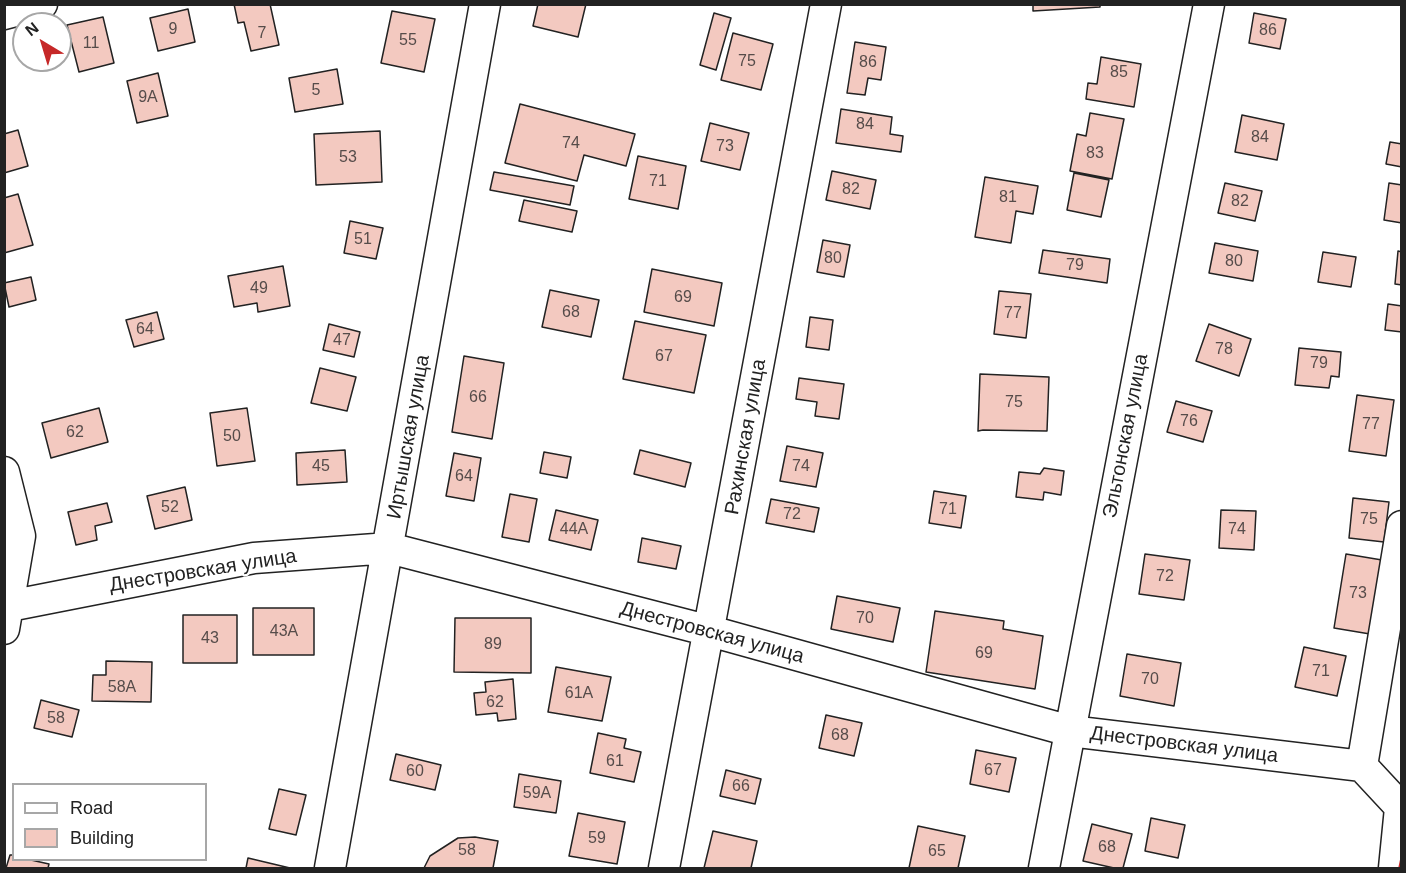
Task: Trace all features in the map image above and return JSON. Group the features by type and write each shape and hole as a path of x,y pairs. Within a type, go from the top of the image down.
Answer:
{"street":[{"path":"4,15 42,4"},
{"name":"Иртышская улица","path":"330,868 485,4"},
{"name":"Рахинская улица","path":"664,868 710,631 825,4"},
{"name":"Эльтонская улица","path":"1044,868 1209,4"},
{"path":"4,472 21,536 6,614"},
{"path":"1394,868 1401,809 1362,766 1401,526"},
{"name":"Днестровская улица","path":"6,614 254,558 389,548 710,631 1070,731 1362,766"}],"building":[{"path":"234,4 270,4 279,45 251,51 244,22 238,23"},
{"path":"538,4 586,4 578,37 533,26"},
{"path":"1033,4 1100,4 1100,7 1033,11"},
{"path":"188,9 195,42 158,51 150,18"},
{"path":"392,11 435,19 424,72 381,63"},
{"path":"714,13 731,18 716,70 700,65"},
{"path":"1254,13 1286,19 1280,49 1249,43"},
{"path":"103,17 114,63 79,72 72,45 72,24"},
{"path":"733,33 773,44 761,90 721,80"},
{"path":"855,42 886,47 881,80 868,78 865,95 847,93"},
{"path":"1101,57 1141,64 1134,107 1086,99 1088,83 1097,84"},
{"path":"337,69 343,104 295,112 289,78"},
{"path":"158,73 168,116 137,123 127,81"},
{"path":"520,104 635,134 626,166 584,155 577,181 505,163"},
{"path":"841,109 892,117 890,134 903,136 901,152 836,143"},
{"path":"1090,113 1124,119 1112,179 1070,171 1077,134 1086,136"},
{"path":"1242,115 1284,124 1277,160 1235,152"},
{"path":"710,123 749,133 740,170 701,161"},
{"path":"18,130 28,166 4,173 4,134"},
{"path":"380,131 382,182 316,185 314,134"},
{"path":"1390,142 1402,144 1402,167 1386,164"},
{"path":"638,156 686,166 678,209 629,199"},
{"path":"832,171 876,180 870,209 826,200"},
{"path":"494,172 574,186 570,205 490,190"},
{"path":"1074,173 1109,180 1101,217 1067,210"},
{"path":"985,177 1038,186 1033,214 1016,211 1011,243 975,237"},
{"path":"1225,183 1262,191 1255,221 1218,213"},
{"path":"1389,183 1402,185 1402,223 1384,220"},
{"path":"18,194 33,245 4,253 4,198"},
{"path":"524,200 577,211 572,232 519,221"},
{"path":"350,221 383,228 376,259 344,253"},
{"path":"823,240 850,245 844,277 817,272"},
{"path":"1215,243 1258,251 1253,281 1209,273"},
{"path":"1043,250 1110,259 1107,283 1039,273"},
{"path":"1398,251 1402,252 1402,285 1395,284"},
{"path":"1323,252 1356,257 1351,287 1318,282"},
{"path":"283,266 290,306 258,312 257,303 234,307 228,276"},
{"path":"652,269 722,283 714,326 644,312"},
{"path":"31,277 36,300 9,307 4,283"},
{"path":"550,290 599,300 591,337 542,327"},
{"path":"999,291 1031,294 1026,338 994,334"},
{"path":"1388,304 1402,306 1402,332 1385,330"},
{"path":"157,312 164,339 134,347 126,320"},
{"path":"810,317 833,320 829,350 806,347"},
{"path":"635,321 706,335 694,393 623,379"},
{"path":"329,324 360,332 354,357 323,350"},
{"path":"1209,324 1251,339 1239,376 1196,361"},
{"path":"1299,348 1341,352 1339,377 1331,376 1329,388 1295,385"},
{"path":"464,356 504,363 492,439 452,432"},
{"path":"320,368 356,377 347,411 311,403"},
{"path":"980,374 1049,377 1047,431 978,431"},
{"path":"799,378 844,384 839,419 815,416 817,402 796,399"},
{"path":"1357,395 1394,400 1386,456 1349,451"},
{"path":"1176,401 1212,411 1203,442 1167,432"},
{"path":"99,408 108,442 51,458 42,423"},
{"path":"247,408 255,461 217,466 210,413"},
{"path":"787,446 823,453 816,487 780,481"},
{"path":"345,450 347,482 297,485 296,453"},
{"path":"640,450 691,463 685,487 634,474"},
{"path":"544,452 571,457 567,478 540,473"},
{"path":"454,453 481,458 474,501 446,496"},
{"path":"1044,468 1064,471 1061,495 1044,492 1043,500 1016,497 1019,472 1040,474"},
{"path":"185,487 192,520 155,529 147,496"},
{"path":"934,491 966,496 961,528 929,523"},
{"path":"510,494 537,499 529,542 502,537"},
{"path":"1353,498 1389,502 1384,542 1349,538"},
{"path":"771,499 819,508 814,532 766,523"},
{"path":"107,503 112,522 95,526 97,540 76,545 68,512"},
{"path":"556,510 598,520 591,550 549,540"},
{"path":"1221,510 1256,511 1254,550 1219,548"},
{"path":"642,538 681,546 676,569 638,562"},
{"path":"1145,554 1190,560 1184,600 1139,594"},
{"path":"1346,554 1382,560 1370,634 1334,628"},
{"path":"837,596 900,608 893,642 831,629"},
{"path":"253,608 314,608 314,655 253,655"},
{"path":"935,611 1004,621 1003,629 1043,636 1035,689 926,672"},
{"path":"183,615 237,615 237,663 183,663"},
{"path":"455,618 531,618 531,673 454,672"},
{"path":"1304,647 1346,656 1337,696 1295,687"},
{"path":"1127,654 1181,663 1174,706 1120,696"},
{"path":"106,661 152,662 151,702 92,701 93,675 106,675"},
{"path":"556,667 611,677 602,721 548,712"},
{"path":"513,679 516,719 498,721 497,713 476,715 474,693 486,692 485,682"},
{"path":"41,700 79,710 72,737 34,728"},
{"path":"826,715 862,723 854,756 819,748"},
{"path":"598,733 626,739 624,748 641,752 634,782 590,773"},
{"path":"976,750 1016,758 1009,792 970,784"},
{"path":"396,754 441,765 435,790 390,780"},
{"path":"726,770 761,779 755,804 720,796"},
{"path":"519,774 561,781 556,813 514,807"},
{"path":"279,789 306,795 296,835 269,829"},
{"path":"578,813 625,822 617,864 569,856"},
{"path":"1151,818 1185,825 1178,858 1145,851"},
{"path":"1092,824 1132,834 1123,868 1083,861"},
{"path":"918,826 965,836 958,868 909,868"},
{"path":"713,831 757,841 751,868 704,868"},
{"path":"475,837 498,841 493,868 424,868 430,856 458,838"},
{"path":"10,855 12,855 12,861 36,861 49,864 48,868 6,868"},
{"path":"248,858 290,868 246,868"}],"power":[{"path":"1399,868 1402,854"}]}
